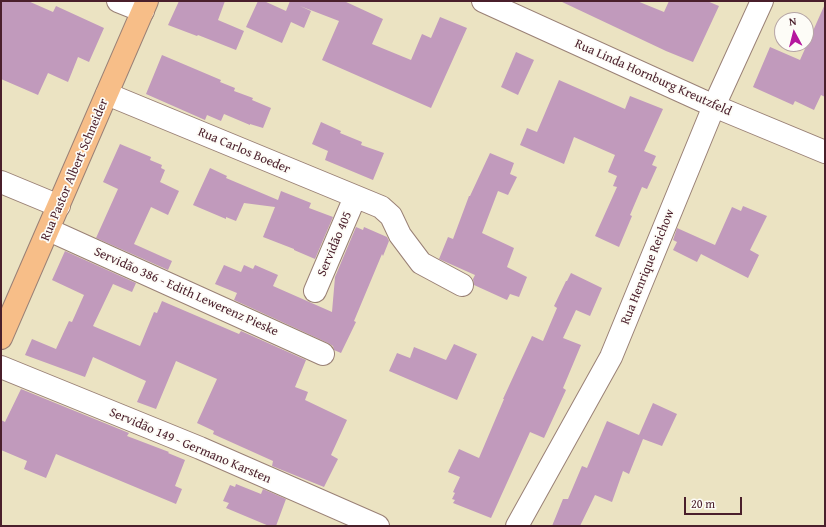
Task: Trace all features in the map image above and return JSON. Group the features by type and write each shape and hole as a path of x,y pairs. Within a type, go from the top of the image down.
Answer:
{"main road":[{"name":"Rua Pastor Albert Schneider","path":"1,338 145,6"}],"street":[{"path":"118,1 145,6"},
{"name":"Rua Linda Hornburg Kreutzfeld","path":"483,1 714,106 825,152"},
{"name":"Rua Henrique Reichow","path":"517,526 611,357 714,106 762,1"},
{"name":"Rua Carlos Boeder","path":"107,94 381,207 391,216 400,235 421,263 462,285"},
{"path":"1,182 59,206"},
{"name":"Servidão 405","path":"315,291 355,197"},
{"name":"Servidão 386 - Edith Lewerenz Pieske","path":"48,230 323,354"},
{"name":"Servidão 149 - Germano Karsten","path":"1,368 200,448 378,526"}],"building":[{"path":"1,1 28,1 53,12 56,6 104,28 89,62 78,57 68,82 48,73 38,95 1,79"},
{"path":"179,1 225,1 218,20 244,31 236,50 168,25"},
{"path":"258,1 264,1 286,11 290,1 344,1 383,19 372,44 411,60 422,34 431,38 440,17 467,28 431,108 322,60 339,21 300,6 311,11 304,28 291,22 282,43 246,27"},
{"path":"560,1 637,1 664,12 669,1 707,1 719,6 693,62 666,51"},
{"path":"825,4 825,97 821,95 814,110 795,101 793,105 753,87 770,47 774,49 774,52 782,52 800,60 804,52 814,52 814,29"},
{"path":"516,52 534,60 518,95 501,87"},
{"path":"162,55 221,80 220,82 235,88 234,91 253,98 252,100 271,108 263,128 250,125 224,114 221,121 207,115 205,120 146,94"},
{"path":"559,80 625,109 630,96 663,109 644,151 656,156 652,165 657,167 647,189 642,187 619,247 595,236 617,187 613,186 617,176 608,172 615,155 574,137 564,164 520,145 527,128 537,132"},
{"path":"321,122 341,131 340,133 362,142 361,145 384,153 373,180 325,160 328,151 312,144"},
{"path":"120,144 151,157 150,160 162,165 161,168 165,170 160,182 179,191 168,215 151,207 134,244 172,261 168,270 96,238 118,189 103,182"},
{"path":"490,153 514,163 510,174 517,177 508,195 498,191 482,233 514,248 507,267 527,277 519,297 510,294 507,300 474,285 473,279 475,275 439,259 448,237 453,239 469,196"},
{"path":"210,168 227,176 226,178 278,200 281,191 311,203 309,208 333,217 315,259 263,237 275,207 244,203 236,221 226,217 226,219 193,205"},
{"path":"743,206 767,216 750,250 759,255 748,278 701,254 697,262 673,250 677,242 673,240 677,228 715,245 732,207 741,211"},
{"path":"356,227 363,230 364,227 387,237 389,241 383,256 382,254 354,321 356,322 341,353 334,350 333,346 328,343 234,300 237,293 215,284 224,265 241,272 244,265 253,269 255,265 278,275 273,286 332,312 335,277"},
{"path":"65,251 136,283 132,292 113,284 93,326 140,346 154,312 157,313 162,301 239,334 241,331 306,360 295,387 308,392 305,400 347,420 331,455 338,459 324,487 272,466 273,461 213,434 214,431 197,423 217,379 176,361 156,409 137,402 146,381 93,357 85,377 25,355 32,339 56,349 69,321 72,322 84,295 52,280"},
{"path":"571,273 602,288 590,316 576,310 563,338 581,345 563,388 566,390 544,438 530,432 491,518 453,503 455,500 452,499 455,493 453,492 460,477 448,472 459,449 479,458 503,399 532,336 543,341 557,308 554,306"},
{"path":"454,344 477,354 457,400 389,371 397,353 410,358 414,347 446,360"},
{"path":"21,389 129,433 127,436 169,452 168,453 185,460 175,486 182,489 176,504 56,454 46,478 24,469 27,461 1,450 1,420 5,422"},
{"path":"653,403 677,414 662,446 643,439 629,474 623,471 612,502 595,495 580,526 552,526 563,499 568,499 582,466 587,468 607,421 639,435"},
{"path":"236,484 261,494 263,489 286,499 276,526 269,526 226,508 229,503 223,501 230,485 235,487"}]}
